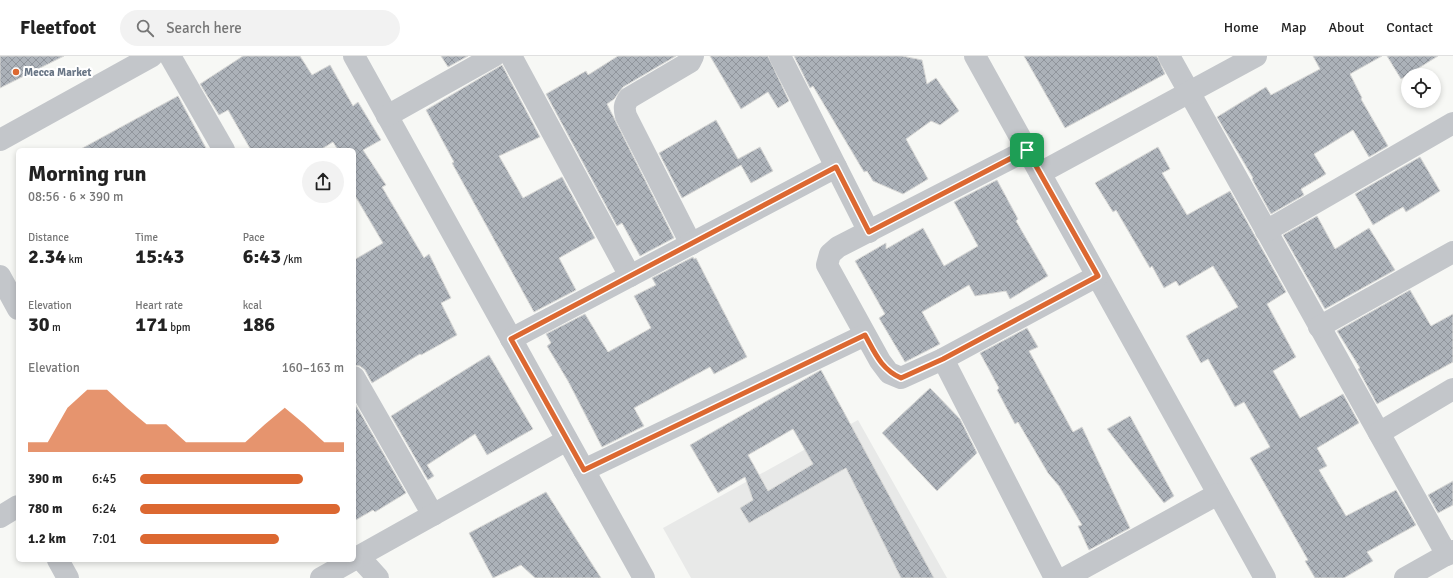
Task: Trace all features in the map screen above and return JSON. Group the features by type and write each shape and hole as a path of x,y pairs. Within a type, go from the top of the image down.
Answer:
{"street":[{"path":"0,140 152,56"},
{"path":"170,56 223,148"},
{"path":"354,56 644,578"},
{"path":"387,116 494,56"},
{"path":"510,56 630,276"},
{"path":"691,244 626,116 624,104 629,98 690,62 693,56"},
{"path":"780,56 869,232"},
{"path":"975,56 1265,578"},
{"path":"1169,56 1379,433 1450,553 1405,578"},
{"path":"1040,173 1256,56"},
{"path":"1266,230 1453,123"},
{"path":"1027,150 838,247 830,254 827,265 865,335 880,361 889,372 901,378 943,359 1098,276"},
{"path":"511,339 836,167"},
{"path":"1320,326 1453,252"},
{"path":"0,276 16,305"},
{"path":"584,470 865,335"},
{"path":"943,359 1055,578"},
{"path":"356,380 433,515"},
{"path":"1379,433 1453,389"},
{"path":"356,558 567,440"},
{"path":"1065,578 1218,494"},
{"path":"0,517 16,507"},
{"path":"356,560 378,578"},
{"path":"59,562 68,578"},
{"path":"321,578 350,562"}],"shaded area":[{"path":"858,420 947,578 691,578 663,528"}],"building":[{"name":"Mecca Market","path":"0,56 64,56 0,88"},
{"path":"243,56 300,56 312,75 330,65 353,106 358,102 381,140 363,150 386,185 382,187 424,258 429,254 451,298 441,303 457,335 421,355 420,354 372,383 365,370 360,366 356,365 356,259 383,243 356,197 356,148 337,148 333,142 323,148 250,148 228,110 219,115 200,84"},
{"path":"441,56 468,56 448,67"},
{"path":"618,56 676,56 623,87 614,99 607,104 674,238 640,256 622,223 617,226 546,94 586,71 588,75"},
{"path":"710,56 768,56 789,101 778,108 768,92 741,109"},
{"path":"794,56 902,56 922,60 927,84 936,78 959,111 940,125 931,121 906,139 928,179 903,194 873,181 867,171 864,172 813,86 810,88"},
{"path":"1024,56 1157,56 1165,74 1065,128"},
{"path":"1313,56 1382,56 1350,74 1362,98 1361,99 1388,146 1369,157 1353,130 1314,154 1326,174 1301,189 1304,195 1271,214 1252,179 1253,178 1217,117 1266,87 1271,95 1320,69"},
{"path":"1387,56 1438,56 1419,68 1401,68 1401,79"},
{"path":"502,65 540,137 499,156 523,198 562,177 595,238 559,258 576,290 534,312 452,163 454,162 426,110"},
{"path":"178,96 206,148 83,148"},
{"path":"716,120 738,159 760,147 773,171 751,183 741,165 682,198 659,153"},
{"path":"1158,147 1170,169 1162,173 1187,215 1230,191 1286,292 1267,304 1296,357 1273,371 1300,418 1343,394 1359,423 1317,448 1327,466 1319,470 1346,516 1396,490 1416,525 1367,552 1373,561 1344,578 1315,578 1305,561 1308,560 1250,458 1270,447 1244,402 1235,407 1208,359 1201,363 1186,336 1238,307 1213,266 1179,286 1176,281 1164,288 1152,266 1150,268 1116,210 1113,212 1095,183"},
{"path":"1420,157 1440,191 1406,212 1403,207 1373,225 1355,194"},
{"path":"997,180 1018,219 1016,221 1048,276 1010,299 1006,291 975,296 969,285 922,312 940,344 905,362 879,318 885,314 855,261 886,243 886,249 923,228 944,266 978,246 954,202"},
{"path":"1317,216 1335,249 1369,228 1395,270 1325,309 1283,235"},
{"path":"693,257 694,259 696,258 747,357 714,374 710,367 634,408 644,426 602,447 568,381 547,346 551,343 546,334 585,314 608,352 651,328 634,296 656,285 652,278"},
{"path":"1410,290 1431,326 1453,314 1453,362 1377,404 1358,369 1360,368 1337,331"},
{"path":"1027,328 1038,347 1029,351 1073,432 1082,427 1130,528 1089,550 1078,526 1082,525 1059,486 1048,473 1018,422 1015,424 997,390 999,388 980,353"},
{"path":"489,355 533,429 487,455 475,434 427,465 434,476 428,480 391,416"},
{"path":"821,370 934,578 901,578 846,468 749,523 740,508 753,500 745,477 718,493 690,445","holes":["793,429 813,464 768,491 748,455"]},
{"path":"930,388 960,419 977,453 937,491 882,433"},
{"path":"356,406 406,493 375,512 373,510 356,520"},
{"path":"1130,416 1174,496 1164,503 1107,429"},
{"path":"1453,481 1453,505 1438,513 1428,495"},
{"path":"546,492 601,578 535,578 521,565 493,578 469,533"}],"place":[{"name":"Mecca Market","path":"16,72"}],"route":[{"path":"1027,150 1098,276 943,359 901,378 889,372 880,361 865,335 584,470 511,339 836,167 869,232 1027,150"}]}
